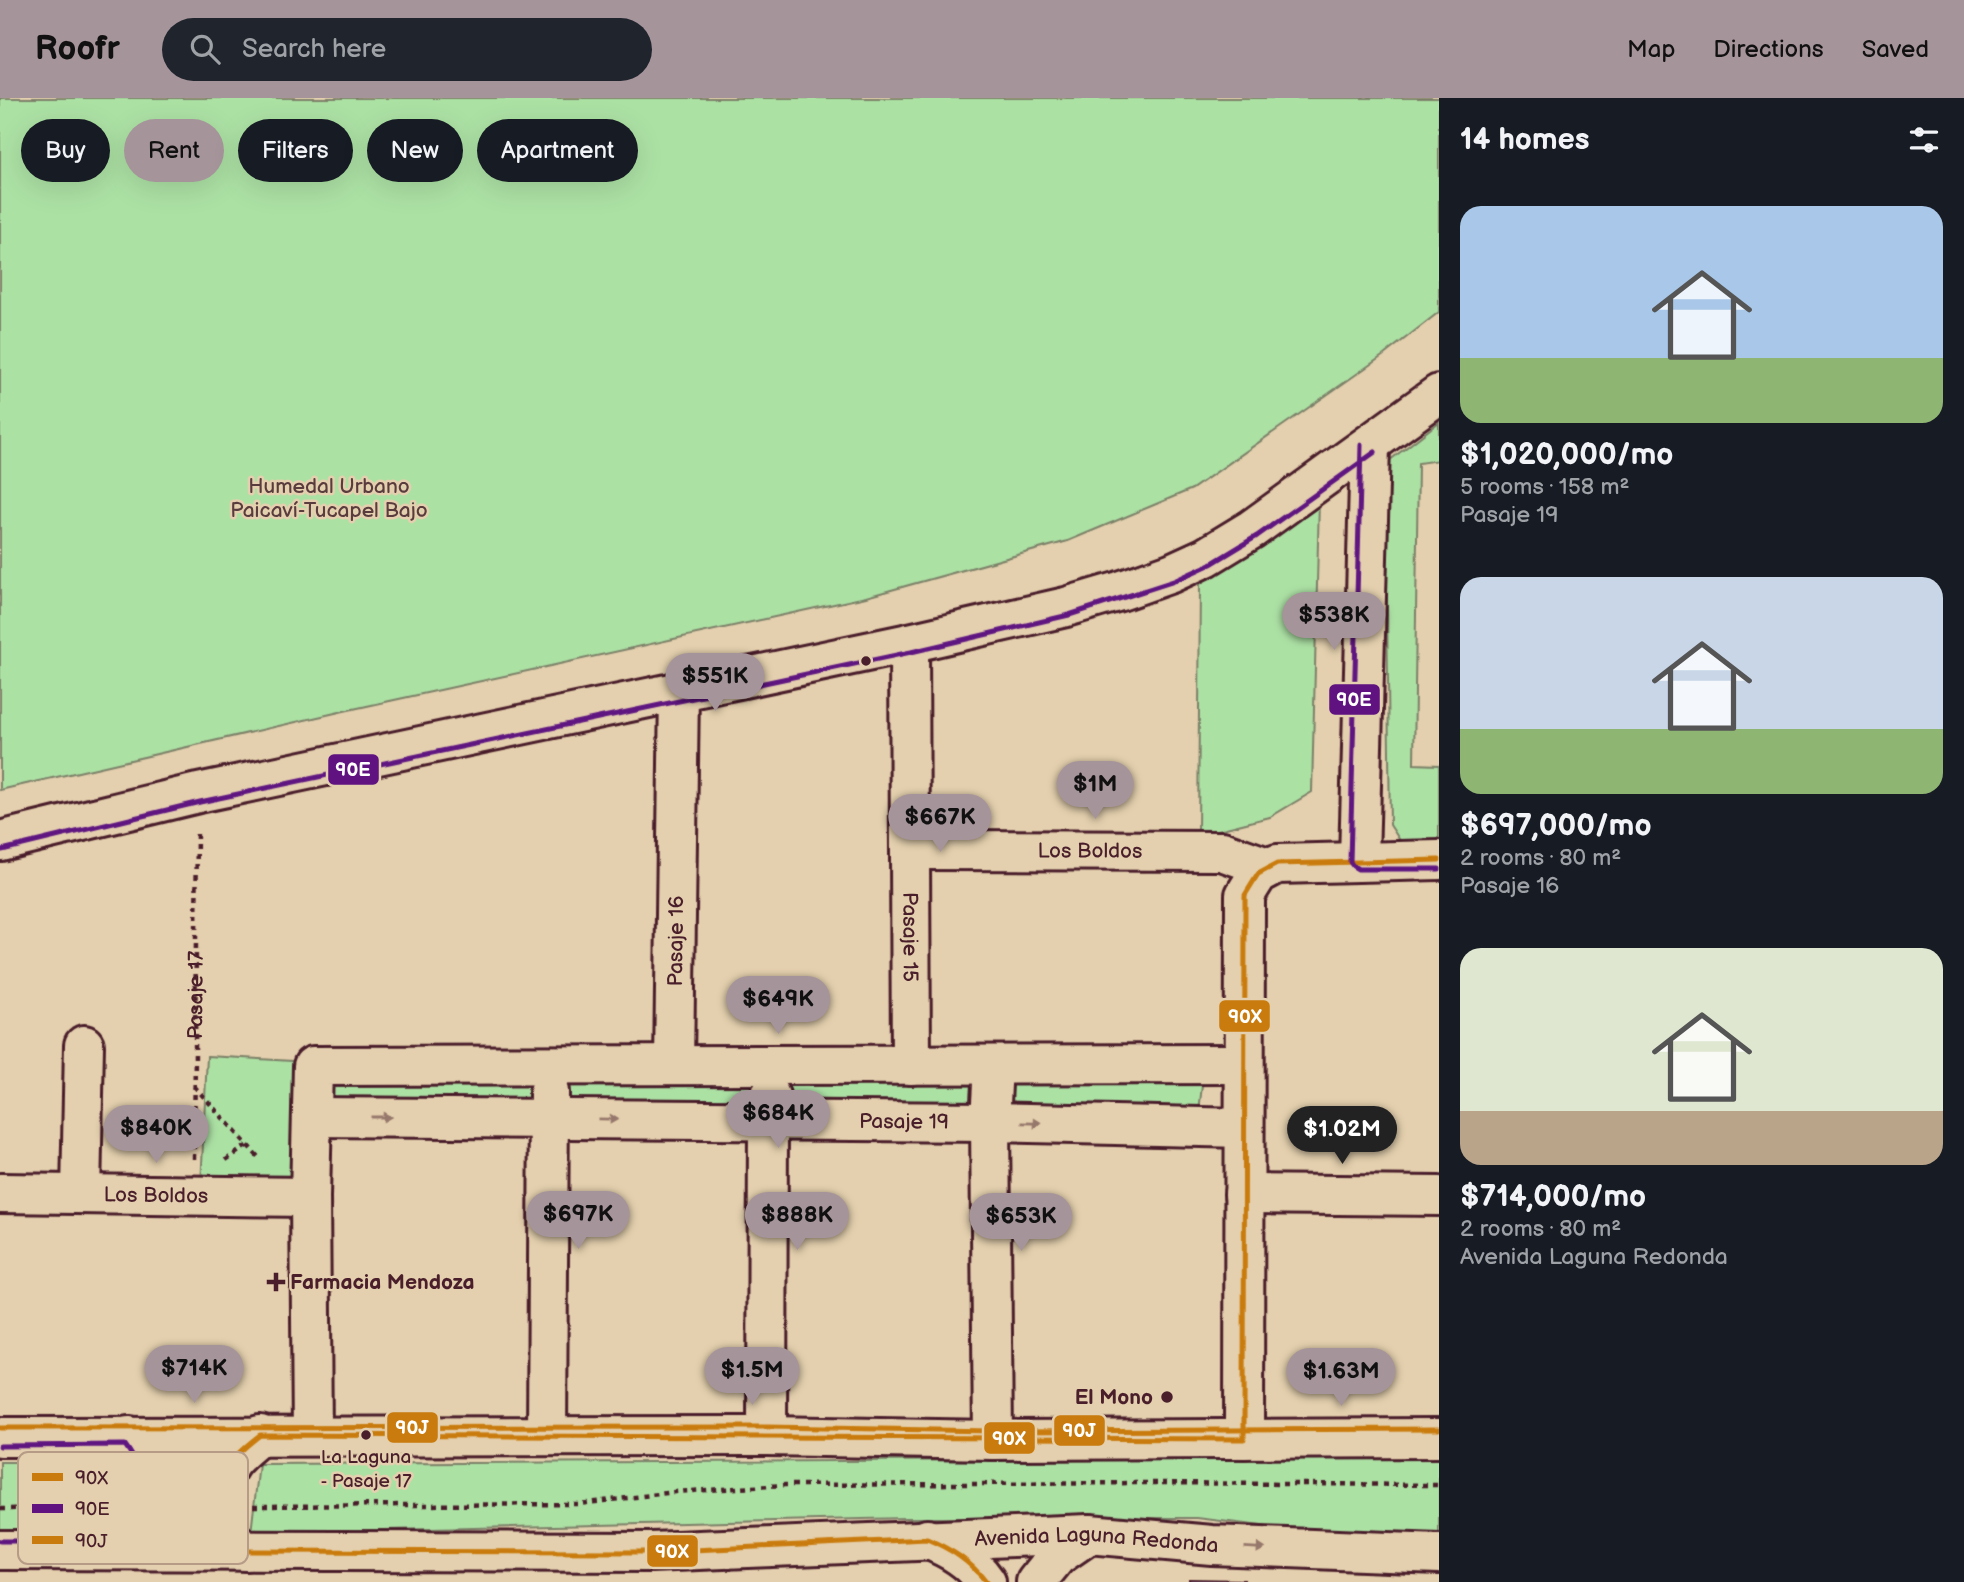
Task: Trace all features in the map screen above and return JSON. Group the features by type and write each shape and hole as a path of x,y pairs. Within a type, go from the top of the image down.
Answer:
{"street":[{"path":"0,841 198,793 909,643 1066,607 1171,573 1206,557 1252,529 1439,394"},
{"path":"1359,860 1370,444"},
{"name":"Pasaje 15","path":"909,643 911,1065"},
{"name":"Pasaje 16","path":"674,1065 679,690"},
{"name":"Los Boldos","path":"910,850 1222,852 1267,867"},
{"path":"1244,1438 1245,895 1258,874 1267,867 1287,862 1439,860"},
{"path":"81,1194 84,1045"},
{"path":"547,1436 549,1065"},
{"path":"767,1436 768,1121 772,1065"},
{"path":"993,1065 990,1122 993,1440"},
{"path":"312,1435 303,1197 312,1116 313,1066 1244,1065"},
{"name":"Pasaje 19","path":"312,1116 990,1122 1244,1128"},
{"name":"Los Boldos","path":"0,1193 303,1197"},
{"path":"1244,1194 1439,1196"},
{"path":"242,1452 260,1435"},
{"path":"129,1436 140,1452"},
{"path":"0,1437 767,1436 993,1440 1439,1438"},
{"path":"1037,1582 1057,1556 1089,1534"},
{"name":"Avenida Laguna Redonda","path":"248,1551 651,1552 1089,1534 1212,1545 1439,1554"},
{"path":"927,1539 967,1560 986,1582"},
{"name":"Avenida Laguna Redonda","path":"0,1550 18,1550"}],"path":[{"name":"Pasaje 17","path":"194,1195 198,793"},
{"path":"193,1086 303,1197"},
{"path":"248,1506 579,1504 686,1491 785,1485 1439,1485"},
{"path":"0,1509 18,1509"}],"green space":[{"name":"Humedal Urbano Paicaví-Tucapel Bajo","path":"0,98 1439,98 1439,312 1384,355 1192,489 1068,541 866,597 344,711 0,790"},
{"path":"1439,422 1439,460 1418,463 1414,764 1439,765 1439,841 1401,842 1390,825 1385,464"},
{"path":"1319,500 1312,792 1270,817 1198,835 1200,584"},
{"path":"207,1056 292,1061 294,1180 201,1187"},
{"path":"316,1075 1202,1085 1199,1112 316,1104"},
{"path":"1439,1458 1439,1537 1310,1532 1197,1518 906,1518 251,1533 259,1464"},
{"path":"0,1462 18,1462 18,1532 0,1532"}],"building":[{"path":"1189,1579 1244,1580 1244,1582 1189,1582"}],"transit line":[{"name":"90E","path":"1361,445 1350,862 1358,869 1439,869"},
{"name":"90E","path":"2,850 200,802 911,652 1069,615 1174,581 1211,564 1257,536 1375,452"},
{"name":"90X","path":"240,1452 260,1435 1244,1439 1245,895 1258,874 1277,864 1439,860"},
{"name":"90J","path":"0,1428 767,1427 993,1431 1439,1429"},
{"name":"90E","path":"0,1446 125,1445 129,1452"},
{"name":"90X","path":"248,1551 651,1552 927,1539 960,1556 986,1582"},
{"name":"90E","path":"0,1541 18,1541"}],"place":[{"name":"Farmacia Mendoza","path":"276,1282"},
{"name":"El Mono","path":"1167,1397"},
{"name":"La Laguna - Pasaje 17","path":"366,1435"}]}
